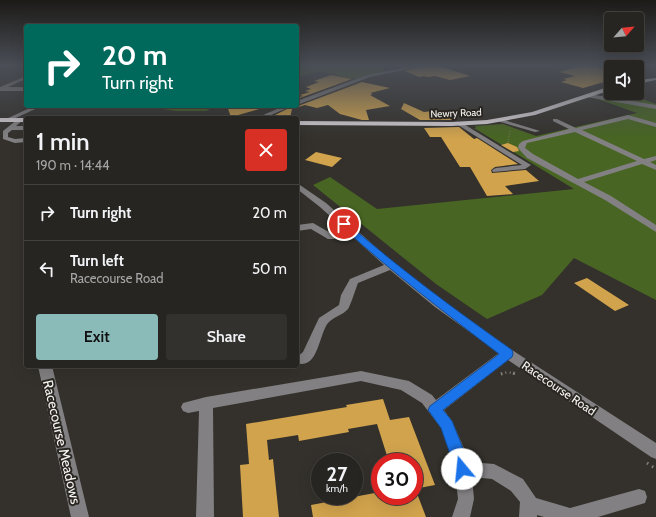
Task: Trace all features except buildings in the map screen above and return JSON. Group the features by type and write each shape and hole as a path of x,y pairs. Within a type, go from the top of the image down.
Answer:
{"main road":[{"name":"Newry Road","path":"299,123 460,124 499,120 533,114 604,91"},
{"path":"3,120 19,123"}],"street":[{"path":"299,102 331,90"},
{"path":"589,96 656,107"},
{"path":"3,120 34,108"},
{"path":"260,115 274,108"},
{"path":"260,115 283,108"},
{"path":"656,110 649,114 656,119"},
{"path":"656,125 628,117 525,142 522,144 521,148 530,156 579,181 656,229"},
{"path":"568,118 555,120 656,169"},
{"path":"499,120 537,131"},
{"path":"19,123 5,132 5,138 15,141 24,140"},
{"path":"460,124 527,165 525,167 496,170"},
{"path":"655,158 644,155 628,155 623,159 632,166 643,169 656,169"},
{"path":"579,181 655,158"},
{"name":"Racecourse Road","path":"299,186 391,266 439,304 508,354 656,452"},
{"path":"299,228 313,226 331,237"},
{"path":"302,360 308,355 323,321 344,307 347,295 354,281 391,266"},
{"path":"435,410 508,354"},
{"name":"Racecourse Meadows","path":"45,368 80,517"},
{"path":"188,406 361,376 404,385 427,399 447,425 462,463 466,499 461,517"},
{"path":"205,517 206,403"},
{"path":"462,469 494,472 517,485 528,499 528,510 571,517 639,498"}],"path":[{"path":"508,142 512,125"},
{"path":"495,378 500,374 508,372 519,375"},
{"path":"643,460 656,469"}],"green space":[{"path":"604,95 604,100 644,100 656,104 656,300 574,258 542,295 487,319 436,284 313,185 330,177 377,209 574,189 474,128 476,128 475,126 503,124 536,136 637,113 595,98"},
{"path":"156,108 212,108 206,111 176,111"}],"route":[{"path":"344,224 391,266 439,304 508,354 435,410 447,425 462,463 462,469"}]}
